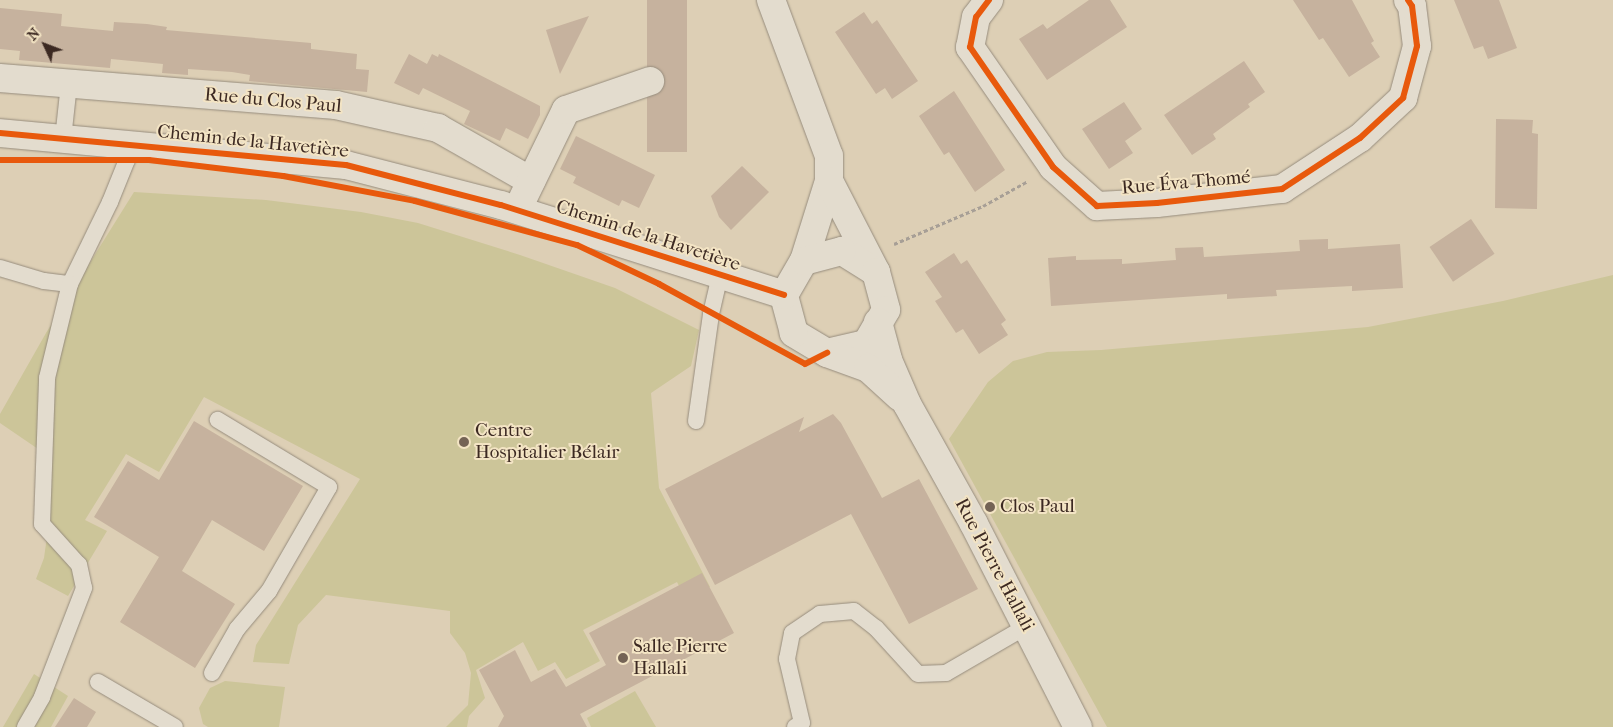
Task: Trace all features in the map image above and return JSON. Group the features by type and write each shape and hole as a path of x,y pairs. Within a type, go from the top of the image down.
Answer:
{"street":[{"path":"771,0 829,156 829,181 804,261 784,295 794,333 827,353 866,344 886,310 872,263 829,181"},
{"name":"Rue Éva Thomé","path":"989,0 976,16 970,46 1053,167 1097,206 1157,203 1282,189 1360,138 1403,98 1417,46 1412,6 1408,0"},
{"name":"Rue du Clos Paul","path":"0,78 336,105 438,128 531,181"},
{"path":"516,210 566,110 650,81"},
{"name":"Chemin de la Havetière","path":"0,133 346,165 516,210 784,295"},
{"path":"804,261 842,251 872,263"},
{"name":"Rue Pierre Hallali","path":"878,322 888,360 907,404 974,524 1078,727"},
{"name":"Rue Pierre Hallali","path":"827,353 868,368 907,404"}],"lane":[{"path":"63,138 69,84"},
{"path":"24,727 42,698 84,588 79,565 42,524 47,378 70,284 110,202 127,160 128,145"},
{"path":"0,268 44,281 70,284"},
{"path":"696,420 711,314 720,275"},
{"path":"212,673 238,629 269,591 329,487 218,420"},
{"path":"794,727 802,723 787,659 792,633 820,614 854,611 876,628 918,674 946,673 1027,626"},
{"path":"98,682 175,727"}],"path":[{"path":"872,263 983,206 1053,167"}],"shaded area":[{"path":"134,192 266,200 361,212 418,223 520,255 615,288 699,330 691,366 651,393 659,488 710,587 686,600 677,582 583,630 600,661 566,679 555,662 538,671 523,642 476,670 485,698 469,716 467,727 446,727 468,705 471,673 465,653 450,633 450,611 326,595 298,625 289,664 253,662 256,645 360,479 204,397 159,472 126,454 85,520 107,531 68,596 36,579 44,558 49,522 41,451 0,423 0,414 46,333"},
{"path":"1613,275 1613,727 1107,727 949,439 988,382 1013,361 1047,352 1101,350 1368,327 1503,301"},
{"path":"34,674 68,696 51,727 3,727"},
{"path":"225,681 285,687 279,727 208,727 203,724 199,708 210,688"},
{"path":"635,691 656,727 591,727 587,718"}],"building":[{"path":"647,0 687,0 687,152 647,152"},
{"path":"1089,0 1110,0 1127,27 1047,80 1019,39 1043,24 1047,29"},
{"path":"1293,0 1352,0 1374,41 1371,43 1380,57 1349,77 1323,38 1319,40"},
{"path":"1454,0 1499,0 1517,48 1488,59 1483,46 1474,49"},
{"path":"0,8 62,14 61,26 113,31 114,22 147,24 167,27 166,30 311,43 311,49 357,54 356,69 369,70 367,92 249,81 250,75 232,72 188,69 188,75 162,73 163,64 111,59 110,68 19,60 20,51 0,49"},
{"path":"864,12 872,24 877,20 918,81 892,99 885,88 876,94 835,32"},
{"path":"589,16 560,74 546,30"},
{"path":"409,54 427,64 432,54 438,57 439,54 540,106 540,115 528,139 506,128 500,141 464,124 470,111 423,88 419,95 394,83"},
{"path":"1244,61 1265,92 1248,104 1250,107 1213,134 1216,139 1192,155 1164,115"},
{"path":"954,91 1005,170 975,192 949,152 944,155 919,116"},
{"path":"1124,102 1142,129 1125,141 1133,153 1109,169 1082,129"},
{"path":"1496,119 1533,120 1532,133 1538,134 1537,209 1495,208"},
{"path":"576,136 655,175 639,208 622,200 619,206 573,183 576,177 560,169"},
{"path":"742,166 769,192 731,230 719,217 711,196"},
{"path":"1471,219 1494,254 1453,282 1430,247"},
{"path":"1328,239 1328,249 1400,244 1403,288 1352,291 1352,286 1276,290 1277,296 1227,299 1227,294 1051,306 1048,258 1076,256 1076,260 1122,259 1122,264 1176,260 1175,248 1203,247 1204,257 1300,251 1299,240"},
{"path":"954,253 961,264 967,260 1006,320 1001,324 1008,335 979,354 963,329 956,333 935,301 942,297 925,272"},
{"path":"833,414 841,423 882,498 919,479 978,589 909,624 851,514 715,585 665,489 804,417 799,432"},
{"path":"194,421 303,486 264,551 212,520 182,571 235,604 195,668 120,622 159,557 94,517 128,461 159,480"},
{"name":"Salle Pierre Hallali","path":"702,573 734,633 580,714 587,727 498,727 504,716 479,670 515,650 531,682 555,669 566,687 606,665 589,633"},
{"path":"74,698 96,712 87,727 55,727"}],"cycle path":[{"path":"989,0 976,17 970,47 1053,167 1097,206 1157,203 1282,189 1360,138 1403,98 1417,46 1412,6 1408,0"},
{"path":"0,133 346,165 501,205 784,295"},
{"path":"0,160 149,160 283,176 415,201 577,245 659,284 805,364 827,353"}],"place":[{"name":"Centre Hospitalier Bélair","path":"464,442"},
{"name":"Clos Paul","path":"990,507"},
{"name":"Salle Pierre Hallali","path":"623,658"}]}
